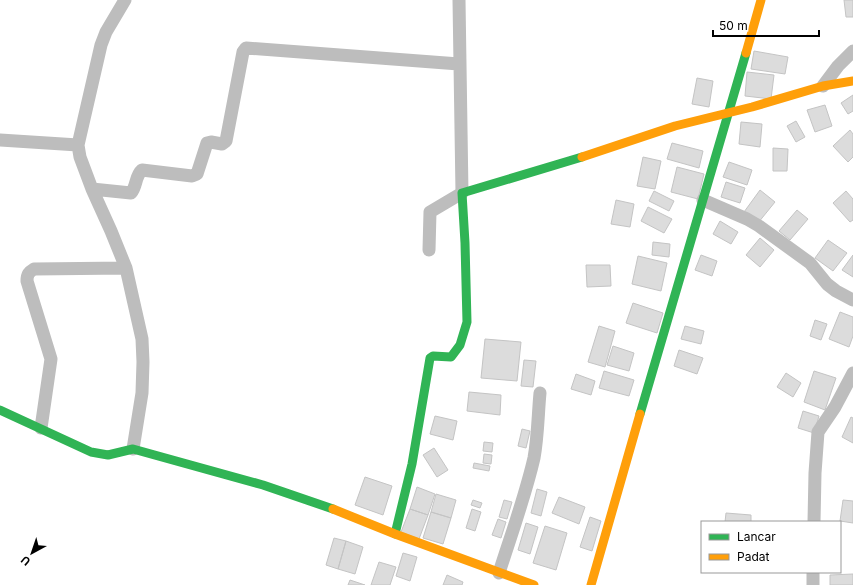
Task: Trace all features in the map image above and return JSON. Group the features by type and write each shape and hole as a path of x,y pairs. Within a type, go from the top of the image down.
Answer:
{"street":[{"path":"125,0 106,32 101,45 78,145 80,157 92,189 111,230 126,268 142,339 144,362 142,393 134,449"},
{"path":"394,534 412,464 430,358 433,356 451,357 456,352 464,335 467,322 462,193 459,0"},
{"path":"592,585 606,530 761,0"},
{"path":"92,189 131,194 134,190 138,174 142,170 192,176 197,174 207,143 211,142 222,144 226,141 243,52 246,48 459,64"},
{"path":"824,86 838,66 853,51"},
{"path":"429,250 430,212 462,193 554,166 675,126 728,114 824,86 853,81"},
{"path":"0,140 78,145"},
{"path":"703,200 747,219 758,226 810,263 827,284 836,291 853,300"},
{"path":"41,428 51,359 27,276 34,269 126,268"},
{"path":"814,521 815,468 818,432 838,403 853,373"},
{"path":"499,573 512,536 534,457 540,393"},
{"path":"0,410 91,452 108,455 134,449 263,485 320,504 394,534 534,585"},
{"path":"813,573 813,585"}],"building":[{"path":"844,0 853,0 853,17 846,17"},
{"path":"754,51 788,57 785,74 751,69"},
{"path":"747,72 774,75 771,99 745,96"},
{"path":"697,78 713,81 709,107 692,104"},
{"path":"853,95 853,111 848,114 841,103"},
{"path":"825,105 832,126 815,132 807,110"},
{"path":"796,121 805,137 796,142 787,126"},
{"path":"741,122 762,124 760,147 739,144"},
{"path":"850,130 853,134 853,157 848,162 833,146"},
{"path":"672,143 703,151 699,168 667,159"},
{"path":"773,148 788,149 787,171 773,171"},
{"path":"643,157 661,161 655,189 637,186"},
{"path":"729,162 752,170 747,185 723,177"},
{"path":"677,167 704,174 698,199 671,192"},
{"path":"726,182 745,188 740,203 721,197"},
{"path":"760,190 775,202 758,223 744,212"},
{"path":"654,191 674,201 669,211 649,201"},
{"path":"846,191 853,199 853,220 850,222 833,203"},
{"path":"616,200 634,204 630,227 611,224"},
{"path":"648,207 672,219 664,233 641,221"},
{"path":"797,210 808,219 790,240 779,231"},
{"path":"720,221 738,232 731,244 713,234"},
{"path":"760,238 774,250 760,267 746,255"},
{"path":"828,240 847,253 833,271 815,258"},
{"path":"653,242 670,244 669,257 652,255"},
{"path":"701,255 717,261 712,276 695,270"},
{"path":"853,255 853,277 842,270"},
{"path":"638,256 667,263 661,291 632,284"},
{"path":"586,265 610,265 611,286 587,287"},
{"path":"633,303 663,313 657,333 626,323"},
{"path":"840,312 853,317 853,336 849,347 829,339"},
{"path":"815,320 827,324 821,340 810,336"},
{"path":"599,326 615,331 605,367 588,362"},
{"path":"685,326 704,331 701,344 681,339"},
{"path":"485,339 521,342 517,381 481,378"},
{"path":"613,346 634,353 629,371 607,365"},
{"path":"679,350 703,358 697,374 674,366"},
{"path":"524,360 536,361 533,387 521,386"},
{"path":"604,371 634,380 629,396 599,388"},
{"path":"814,371 836,378 825,410 804,402"},
{"path":"786,373 801,383 793,397 777,387"},
{"path":"576,374 595,381 591,395 571,389"},
{"path":"469,392 501,395 500,415 467,411"},
{"path":"803,411 819,416 814,433 798,428"},
{"path":"435,416 457,421 453,440 430,434"},
{"path":"851,417 853,418 853,443 842,437"},
{"path":"522,429 530,431 526,448 518,446"},
{"path":"484,442 493,443 492,452 483,451"},
{"path":"434,448 448,470 437,477 423,455"},
{"path":"484,454 492,455 491,464 483,463"},
{"path":"474,463 490,466 489,471 473,468"},
{"path":"365,477 392,486 383,515 355,505"},
{"path":"417,487 435,494 428,515 410,509"},
{"path":"537,489 547,492 541,516 531,513"},
{"path":"436,494 456,500 451,518 431,512"},
{"path":"559,497 585,507 579,524 552,513"},
{"path":"473,500 482,503 480,508 471,505"},
{"path":"504,500 512,502 507,519 499,517"},
{"path":"843,500 853,501 853,523 840,521"},
{"path":"410,509 428,515 419,539 401,532"},
{"path":"472,509 481,512 475,531 466,528"},
{"path":"431,512 451,518 443,544 423,538"},
{"path":"726,513 751,515 751,521 725,521"},
{"path":"590,517 601,521 592,551 580,547"},
{"path":"498,519 506,522 501,538 492,535"},
{"path":"526,523 538,527 530,554 518,550"},
{"path":"545,526 567,533 556,570 533,563"},
{"path":"334,538 346,541 338,569 326,565"},
{"path":"346,541 363,547 355,574 338,569"},
{"path":"403,553 417,557 410,581 396,576"},
{"path":"379,562 396,567 390,585 371,585"},
{"path":"853,574 853,585 830,585 830,575"},
{"path":"447,575 463,582 462,585 443,585"},
{"path":"350,580 365,585 348,585"}],"traffic: fast":[{"path":"640,414 746,53"},
{"path":"395,534 412,464 430,358 433,356 451,357 460,345 467,322 462,193 582,157"},
{"path":"0,410 91,452 108,455 133,449 263,485 333,509"}],"traffic: slow":[{"path":"746,53 761,0"},
{"path":"582,157 675,126 752,107 823,86 853,81"},
{"path":"591,585 640,414"},
{"path":"333,509 395,534 534,585"}]}
